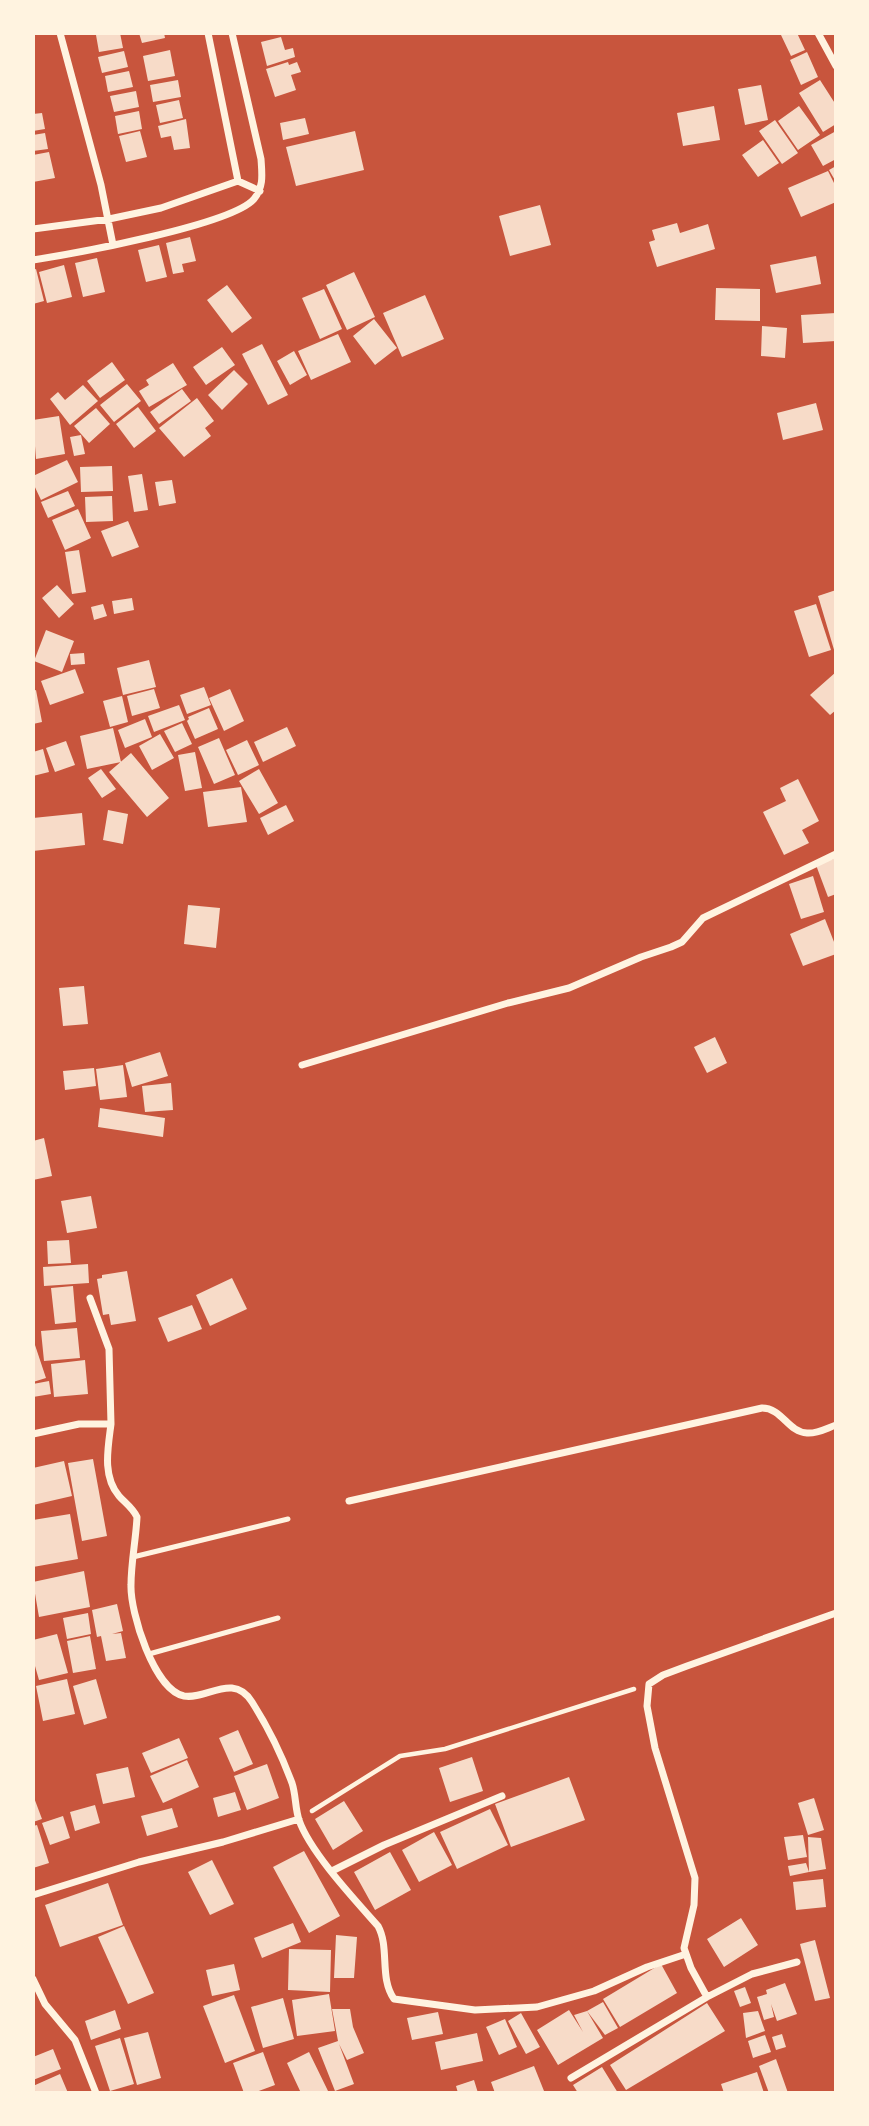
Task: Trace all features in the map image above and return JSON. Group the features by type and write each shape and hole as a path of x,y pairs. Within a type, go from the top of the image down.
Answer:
{"street":[{"path":"60,33 113,245"},
{"path":"208,33 238,181"},
{"path":"33,260 89,251 226,216 243,209 260,191 261,159 232,33"},
{"path":"818,33 836,66"},
{"path":"33,229 108,219 161,208 238,181 260,191"},
{"path":"302,1065 508,1003 569,988 671,947 686,938 703,918 836,854"},
{"path":"90,1298 109,1349 111,1424 107,1465 117,1494 137,1517 131,1598 139,1630 149,1654 160,1676 179,1694 187,1696 223,1688 237,1690 250,1698 293,1786 299,1819 332,1871 383,1934 385,1968 394,1999 475,2010 537,2007 594,1991 647,1967 686,1954"},
{"path":"349,1501 762,1408 775,1411 795,1430 804,1433 836,1425"},
{"path":"33,1434 79,1424 111,1424"},
{"path":"707,1997 686,1954 684,1942 694,1905 695,1878 655,1748 647,1706 649,1684 687,1666 836,1613"},
{"path":"332,1871 384,1845 502,1796"},
{"path":"33,1895 139,1862 223,1842 299,1819"},
{"path":"571,2078 707,1997 752,1974 797,1962"},
{"path":"33,1979 45,2004 75,2040 96,2093"},
{"path":"33,2006 45,2004"}],"lane":[{"path":"133,1558 288,1519"},
{"path":"149,1654 278,1618"}],"path":[{"path":"299,1819 400,1756 445,1749 649,1684"}],"building":[{"path":"120,33 123,48 99,52 96,35"},
{"path":"139,33 164,33 165,38 142,43"},
{"path":"797,33 805,50 791,56 781,35"},
{"path":"281,37 285,50 293,48 295,57 267,66 261,42"},
{"path":"170,50 175,76 148,81 143,56"},
{"path":"124,51 128,67 102,73 98,57"},
{"path":"807,52 818,77 801,85 790,60"},
{"path":"288,62 289,65 297,62 301,72 291,75 296,90 275,97 266,69"},
{"path":"129,71 133,87 108,92 105,76"},
{"path":"178,80 181,97 153,102 150,85"},
{"path":"820,80 836,105 836,124 823,132 799,93"},
{"path":"761,85 768,120 745,125 738,89"},
{"path":"136,91 139,107 114,112 110,96"},
{"path":"179,100 183,118 160,123 156,105"},
{"path":"714,106 720,140 683,146 677,113"},
{"path":"799,106 820,135 798,150 778,121"},
{"path":"139,111 142,129 118,134 115,116"},
{"path":"42,113 45,129 33,131 33,114"},
{"path":"305,118 309,134 283,140 280,123"},
{"path":"186,119 190,148 174,150 171,136 161,138 158,126"},
{"path":"775,120 798,153 782,164 759,131"},
{"path":"140,131 147,157 126,162 119,136"},
{"path":"355,131 364,170 296,186 286,147"},
{"path":"836,131 836,159 823,166 811,145"},
{"path":"45,133 48,149 33,151 33,135"},
{"path":"763,140 779,163 758,177 742,155"},
{"path":"49,152 55,178 33,182 33,155"},
{"path":"836,166 836,182 829,170"},
{"path":"828,171 836,187 836,202 801,217 788,188"},
{"path":"540,205 551,245 510,256 499,216"},
{"path":"677,223 680,233 708,224 715,249 657,267 649,242 655,240 652,230"},
{"path":"190,237 196,261 182,264 184,272 173,274 166,243"},
{"path":"159,245 167,277 146,282 138,250"},
{"path":"816,256 821,284 776,293 770,265"},
{"path":"97,258 105,292 83,297 75,263"},
{"path":"64,265 72,297 47,303 39,272"},
{"path":"36,269 44,301 33,304 33,270"},
{"path":"354,272 375,317 347,330 326,285"},
{"path":"227,285 252,318 232,333 207,300"},
{"path":"716,288 760,289 760,321 715,320"},
{"path":"324,289 342,329 320,339 302,298"},
{"path":"425,295 444,339 402,357 383,313"},
{"path":"836,313 836,341 803,343 801,315"},
{"path":"374,319 397,348 375,365 353,336"},
{"path":"762,326 787,328 785,358 761,356"},
{"path":"338,334 351,362 311,380 298,351"},
{"path":"262,344 288,395 268,405 242,354"},
{"path":"222,347 235,365 206,385 193,367"},
{"path":"294,351 307,375 290,385 277,361"},
{"path":"112,362 125,380 100,398 87,381"},
{"path":"173,363 187,385 149,407 139,391 149,385 146,380"},
{"path":"234,370 248,384 222,410 208,395"},
{"path":"127,384 141,401 114,422 100,405"},
{"path":"83,385 98,401 70,425 50,399 58,392 65,400"},
{"path":"182,389 191,401 159,424 150,412"},
{"path":"197,398 214,421 205,428 211,436 184,457 159,428"},
{"path":"816,403 823,430 783,440 777,413"},
{"path":"138,407 156,431 134,448 116,424"},
{"path":"96,408 110,424 89,443 74,426"},
{"path":"59,416 65,454 36,459 33,420"},
{"path":"81,435 85,454 74,456 70,437"},
{"path":"67,460 78,482 41,500 33,483 33,476"},
{"path":"112,466 113,491 81,492 80,467"},
{"path":"142,474 148,510 134,512 128,476"},
{"path":"172,480 176,503 159,506 155,482"},
{"path":"68,491 75,506 48,518 41,502"},
{"path":"112,496 113,521 86,522 85,497"},
{"path":"78,509 91,538 65,550 52,520"},
{"path":"128,521 139,547 112,557 101,531"},
{"path":"79,550 86,592 72,594 65,552"},
{"path":"57,585 74,604 59,618 42,598"},
{"path":"836,590 836,653 835,653 818,596"},
{"path":"132,598 134,610 114,614 112,601"},
{"path":"103,604 107,616 94,620 91,607"},
{"path":"816,604 831,650 809,657 794,611"},
{"path":"46,630 74,641 62,672 34,661"},
{"path":"84,653 85,664 71,665 70,654"},
{"path":"149,660 156,687 123,695 117,668"},
{"path":"75,669 84,693 50,705 41,681"},
{"path":"836,672 836,710 830,715 810,695"},
{"path":"204,687 211,705 187,714 180,695"},
{"path":"154,689 160,708 132,716 127,696"},
{"path":"230,689 244,721 224,731 209,698"},
{"path":"36,690 42,722 33,724 33,691"},
{"path":"122,696 128,722 110,727 103,701"},
{"path":"179,705 185,720 154,732 148,716"},
{"path":"209,708 218,729 195,739 187,721 188,717"},
{"path":"145,719 152,737 125,748 118,730"},
{"path":"182,723 192,744 175,752 164,731"},
{"path":"287,727 296,746 263,762 254,742"},
{"path":"113,728 121,762 87,769 80,736"},
{"path":"160,734 174,758 152,770 139,746"},
{"path":"219,738 235,775 214,784 198,747"},
{"path":"247,740 259,765 238,775 226,750"},
{"path":"66,741 75,765 55,772 46,748"},
{"path":"43,749 49,772 33,776 33,752"},
{"path":"195,752 202,788 185,791 178,755"},
{"path":"131,753 169,798 147,817 109,772"},
{"path":"101,769 116,789 102,798 88,778"},
{"path":"259,769 278,803 259,814 239,781"},
{"path":"798,779 819,821 802,830 809,843 784,855 763,812 786,801 780,788"},
{"path":"241,787 247,822 208,827 203,792"},
{"path":"286,805 294,821 268,835 260,818"},
{"path":"108,810 128,814 123,844 103,840"},
{"path":"82,813 85,845 33,851 33,818"},
{"path":"836,858 836,894 828,897 816,865"},
{"path":"813,876 824,912 801,919 789,884"},
{"path":"188,905 220,908 216,948 184,944"},
{"path":"825,919 836,954 803,966 790,934"},
{"path":"84,986 88,1024 63,1026 59,988"},
{"path":"715,1037 727,1063 707,1073 694,1047"},
{"path":"160,1052 168,1076 132,1087 125,1063"},
{"path":"123,1065 127,1097 100,1100 96,1069"},
{"path":"94,1068 96,1086 65,1090 63,1071"},
{"path":"171,1083 173,1110 145,1112 142,1086"},
{"path":"100,1108 165,1118 163,1137 98,1127"},
{"path":"44,1138 52,1176 33,1180 33,1141"},
{"path":"91,1196 97,1228 67,1233 61,1201"},
{"path":"69,1240 71,1263 48,1264 47,1241"},
{"path":"88,1264 89,1283 44,1286 43,1267"},
{"path":"127,1271 136,1321 111,1325 109,1314 103,1315 97,1279 102,1278 102,1275"},
{"path":"232,1278 247,1309 210,1326 196,1295"},
{"path":"73,1286 76,1322 55,1324 51,1288"},
{"path":"192,1305 202,1329 168,1342 158,1318"},
{"path":"77,1328 80,1358 44,1361 41,1331"},
{"path":"33,1339 46,1378 33,1382"},
{"path":"85,1360 88,1394 54,1397 51,1364"},
{"path":"49,1381 51,1394 33,1397 33,1384"},
{"path":"93,1459 107,1536 82,1541 68,1463"},
{"path":"64,1461 72,1496 33,1505 33,1468"},
{"path":"70,1514 78,1559 33,1567 33,1520"},
{"path":"84,1571 90,1607 39,1617 33,1582"},
{"path":"117,1604 123,1631 112,1634 121,1633 126,1658 106,1661 101,1636 97,1637 92,1610"},
{"path":"88,1613 91,1634 67,1639 63,1618"},
{"path":"57,1634 68,1673 39,1680 33,1659 33,1640"},
{"path":"90,1636 96,1669 73,1673 67,1641"},
{"path":"67,1679 75,1714 43,1721 36,1686"},
{"path":"96,1679 107,1718 84,1725 73,1686"},
{"path":"238,1730 253,1764 234,1772 219,1738"},
{"path":"179,1738 188,1758 151,1773 142,1753"},
{"path":"472,1757 483,1791 450,1802 439,1768"},
{"path":"187,1760 199,1787 163,1803 150,1776"},
{"path":"267,1764 279,1798 247,1810 234,1776"},
{"path":"128,1767 135,1797 103,1804 96,1774"},
{"path":"569,1777 585,1820 511,1847 495,1804"},
{"path":"235,1792 241,1810 218,1817 213,1798"},
{"path":"33,1795 42,1819 33,1822"},
{"path":"814,1798 824,1830 808,1835 798,1803"},
{"path":"344,1801 363,1831 333,1850 315,1819"},
{"path":"95,1805 100,1823 75,1831 70,1812"},
{"path":"172,1808 178,1827 147,1836 141,1816"},
{"path":"490,1809 508,1845 457,1869 440,1832"},
{"path":"63,1816 70,1838 50,1845 42,1823"},
{"path":"37,1825 49,1863 33,1868 33,1826"},
{"path":"434,1832 452,1865 419,1882 402,1850"},
{"path":"803,1835 807,1857 788,1860 784,1837"},
{"path":"808,1837 821,1838 826,1869 809,1872"},
{"path":"304,1851 340,1916 309,1933 273,1867"},
{"path":"390,1852 411,1890 375,1910 354,1872"},
{"path":"212,1860 234,1904 210,1915 188,1872"},
{"path":"806,1863 809,1872 790,1876 788,1866"},
{"path":"823,1879 826,1907 796,1910 793,1882"},
{"path":"108,1883 123,1925 60,1947 45,1905"},
{"path":"741,1918 758,1945 724,1967 707,1939"},
{"path":"293,1923 301,1942 262,1958 254,1938"},
{"path":"124,1926 154,1993 128,2004 98,1937"},
{"path":"336,1935 357,1937 354,1978 334,1978"},
{"path":"815,1940 830,1998 815,2001 800,1944"},
{"path":"289,1949 331,1950 330,1992 288,1990"},
{"path":"234,1964 240,1990 212,1996 206,1970"},
{"path":"661,1964 677,1993 620,2027 603,1999"},
{"path":"785,1983 797,2014 777,2021 771,2004 774,2017 764,2020 757,1997 767,1994 766,1990"},
{"path":"745,1987 751,2003 740,2007 734,1991"},
{"path":"329,1994 335,2031 297,2036 292,2000"},
{"path":"234,1995 255,2051 225,2063 203,2006"},
{"path":"283,1998 294,2039 263,2048 251,2007"},
{"path":"603,2002 618,2028 605,2035 587,2011"},
{"path":"707,2003 725,2031 626,2090 610,2065"},
{"path":"332,2009 350,2009 353,2027 364,2053 347,2060 339,2044 354,2084 335,2091 318,2048 338,2041"},
{"path":"115,2010 121,2029 91,2040 85,2021"},
{"path":"569,2010 583,2032 574,2015 587,2011 603,2038 558,2065 537,2030"},
{"path":"758,2011 765,2031 746,2038 743,2013"},
{"path":"438,2012 443,2034 412,2040 407,2018"},
{"path":"521,2013 540,2047 526,2054 508,2021"},
{"path":"505,2019 517,2047 499,2055 486,2027"},
{"path":"148,2032 161,2078 137,2085 124,2038"},
{"path":"477,2033 483,2061 441,2070 435,2042"},
{"path":"782,2034 786,2047 776,2050 772,2037"},
{"path":"765,2035 771,2052 753,2058 748,2041"},
{"path":"120,2038 134,2084 110,2091 95,2046"},
{"path":"53,2049 61,2069 33,2080 33,2057"},
{"path":"263,2052 275,2085 253,2093 244,2093 233,2063"},
{"path":"309,2052 328,2091 325,2093 301,2093 287,2063"},
{"path":"776,2059 788,2093 769,2093 759,2066"},
{"path":"534,2066 544,2091 495,2093 491,2082"},
{"path":"602,2067 618,2093 578,2093 573,2085"},
{"path":"757,2072 764,2093 724,2093 721,2084"},
{"path":"60,2074 68,2093 36,2093 33,2086"},
{"path":"474,2080 478,2093 458,2093 456,2086"}]}
